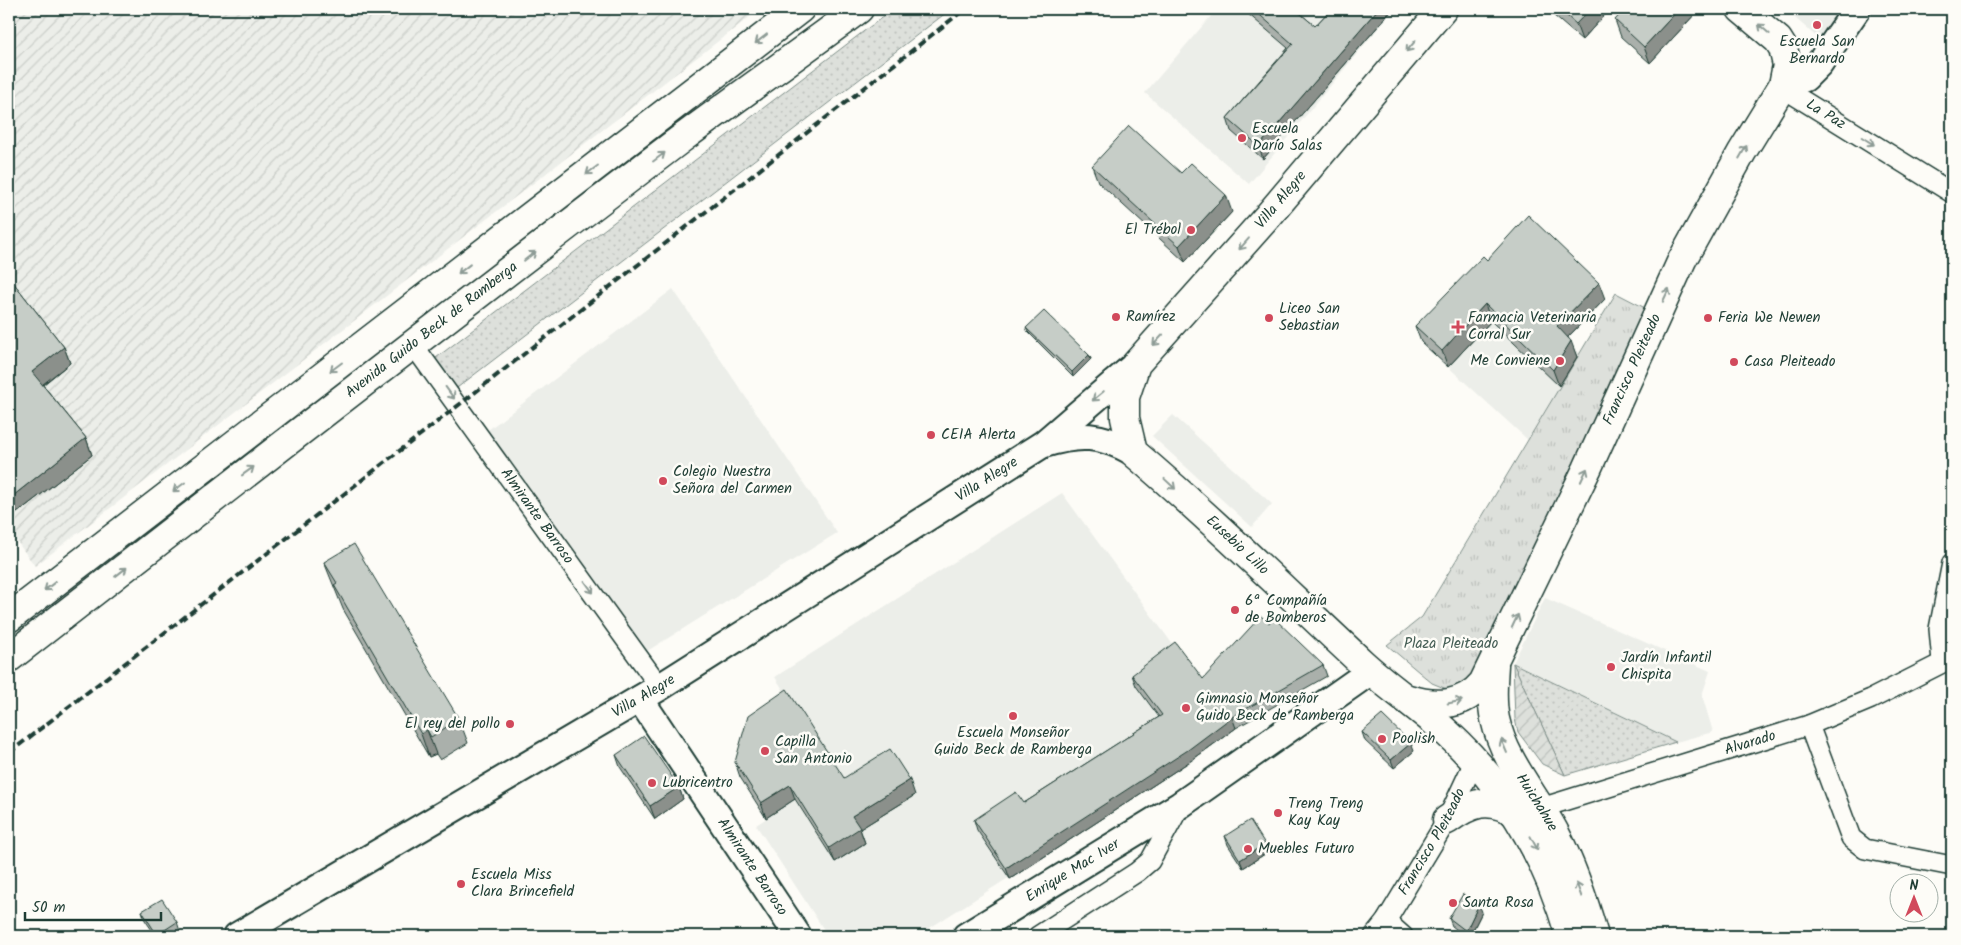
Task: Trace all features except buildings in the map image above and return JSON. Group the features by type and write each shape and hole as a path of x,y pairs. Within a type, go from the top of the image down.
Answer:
{"main road":[{"name":"Avenida Guido Beck de Ramberga","path":"9,618 800,9"},
{"name":"Avenida Guido Beck de Ramberga","path":"9,658 193,513 414,346 684,137 859,9"},
{"name":"Villa Alegre","path":"237,936 650,693 1043,444 1136,364 1268,216 1443,9"},
{"path":"1741,9 1778,40 1783,48 1787,64 1783,85 1805,78 1819,64 1857,9"},
{"name":"Francisco Pleiteado","path":"1407,699 1430,704 1454,703 1464,700 1478,689 1494,665 1587,469 1682,260 1742,152 1783,85"},
{"path":"414,346 410,326 418,303"},
{"path":"371,340 394,338 414,346"},
{"path":"1133,452 1124,418 1125,397 1136,364"},
{"name":"Villa Alegre","path":"1043,444 1066,437 1102,438 1133,452"},
{"name":"Eusebio Lillo","path":"1133,452 1371,671 1447,732 1475,760"},
{"name":"Huichahue","path":"1494,665 1493,708 1498,729 1529,811 1570,936"},
{"name":"Enrique Mac Iver","path":"966,936 1180,805 1371,671"},
{"name":"Almirante Barroso","path":"650,693 798,936"},
{"name":"Huichahue","path":"1475,760 1529,811 1570,865 1594,936"},
{"path":"1447,820 1469,806 1478,804 1500,805 1529,811"}],"street":[{"name":"La Paz","path":"1783,85 1794,95 1952,193"},
{"name":"Almirante Barroso","path":"414,346 650,693"},
{"path":"1947,660 1939,629 1952,564"},
{"name":"Alvarado","path":"1529,811 1809,725 1871,699 1947,660"},
{"path":"1809,725 1850,838 1865,849 1952,866"},
{"name":"Francisco Pleiteado","path":"1374,936 1386,921 1447,820 1475,760"},
{"name":"Enrique Mac Iver","path":"1038,936 1150,861 1180,805"},
{"path":"1386,921 1403,936"}],"shaded area":[{"path":"9,9 760,9 35,566 9,531"},
{"name":"Escuela Darío Salas","path":"1217,9 1394,9 1249,184 1145,93"},
{"name":"Escuela San Bernardo","path":"1785,9 1842,9 1821,41"},
{"path":"1489,268 1580,353 1528,440 1421,342 1472,279"},
{"name":"Colegio Nuestra Señora del Carmen","path":"673,289 837,533 644,653 488,430"},
{"path":"1173,415 1272,504 1252,527 1152,436"},
{"name":"Escuela Monseñor Guido Beck de Ramberga","path":"1062,493 1179,653 1192,761 917,936 828,936 756,825 836,773 775,677"},
{"name":"Jardín Infantil Chispita","path":"1545,598 1710,671 1702,695 1713,732 1676,742 1513,663"}],"green space":[{"path":"893,9 951,9 453,391 432,361"},
{"name":"Plaza Pleiteado","path":"1616,293 1649,310 1476,678 1449,690 1432,683 1387,645 1422,617"},
{"path":"277,424 283,432 70,596 43,608 9,634 9,628"},
{"path":"1513,663 1676,742 1565,775"},
{"path":"1513,663 1565,775 1542,764 1518,732 1515,719"}],"railway":[{"path":"9,753 464,401 965,9"}],"place":[{"name":"Escuela San Bernardo","path":"1817,25"},
{"name":"Escuela Darío Salas","path":"1242,138"},
{"name":"El Trébol","path":"1191,230"},
{"name":"Ramírez","path":"1116,317"},
{"name":"Liceo San Sebastian","path":"1269,318"},
{"name":"Feria We Newen","path":"1708,318"},
{"name":"Farmacia Veterinaria Corral Sur","path":"1458,327"},
{"name":"Me Conviene","path":"1560,361"},
{"name":"Casa Pleiteado","path":"1734,362"},
{"name":"CEIA Alerta","path":"931,435"},
{"name":"Colegio Nuestra Señora del Carmen","path":"663,481"},
{"name":"6ª Compañía de Bomberos","path":"1235,610"},
{"name":"Jardín Infantil Chispita","path":"1611,667"},
{"name":"Gimnasio Monseñor Guido Beck de Ramberga","path":"1186,708"},
{"name":"Escuela Monseñor Guido Beck de Ramberga","path":"1013,716"},
{"name":"El rey del pollo","path":"510,724"},
{"name":"Poolish","path":"1382,739"},
{"name":"Capilla San Antonio","path":"765,751"},
{"name":"Lubricentro","path":"652,783"},
{"name":"Treng Treng Kay Kay","path":"1278,813"},
{"name":"Muebles Futuro","path":"1248,849"},
{"name":"Escuela Miss Clara Brincefield","path":"461,884"},
{"name":"Santa Rosa","path":"1453,903"}]}
